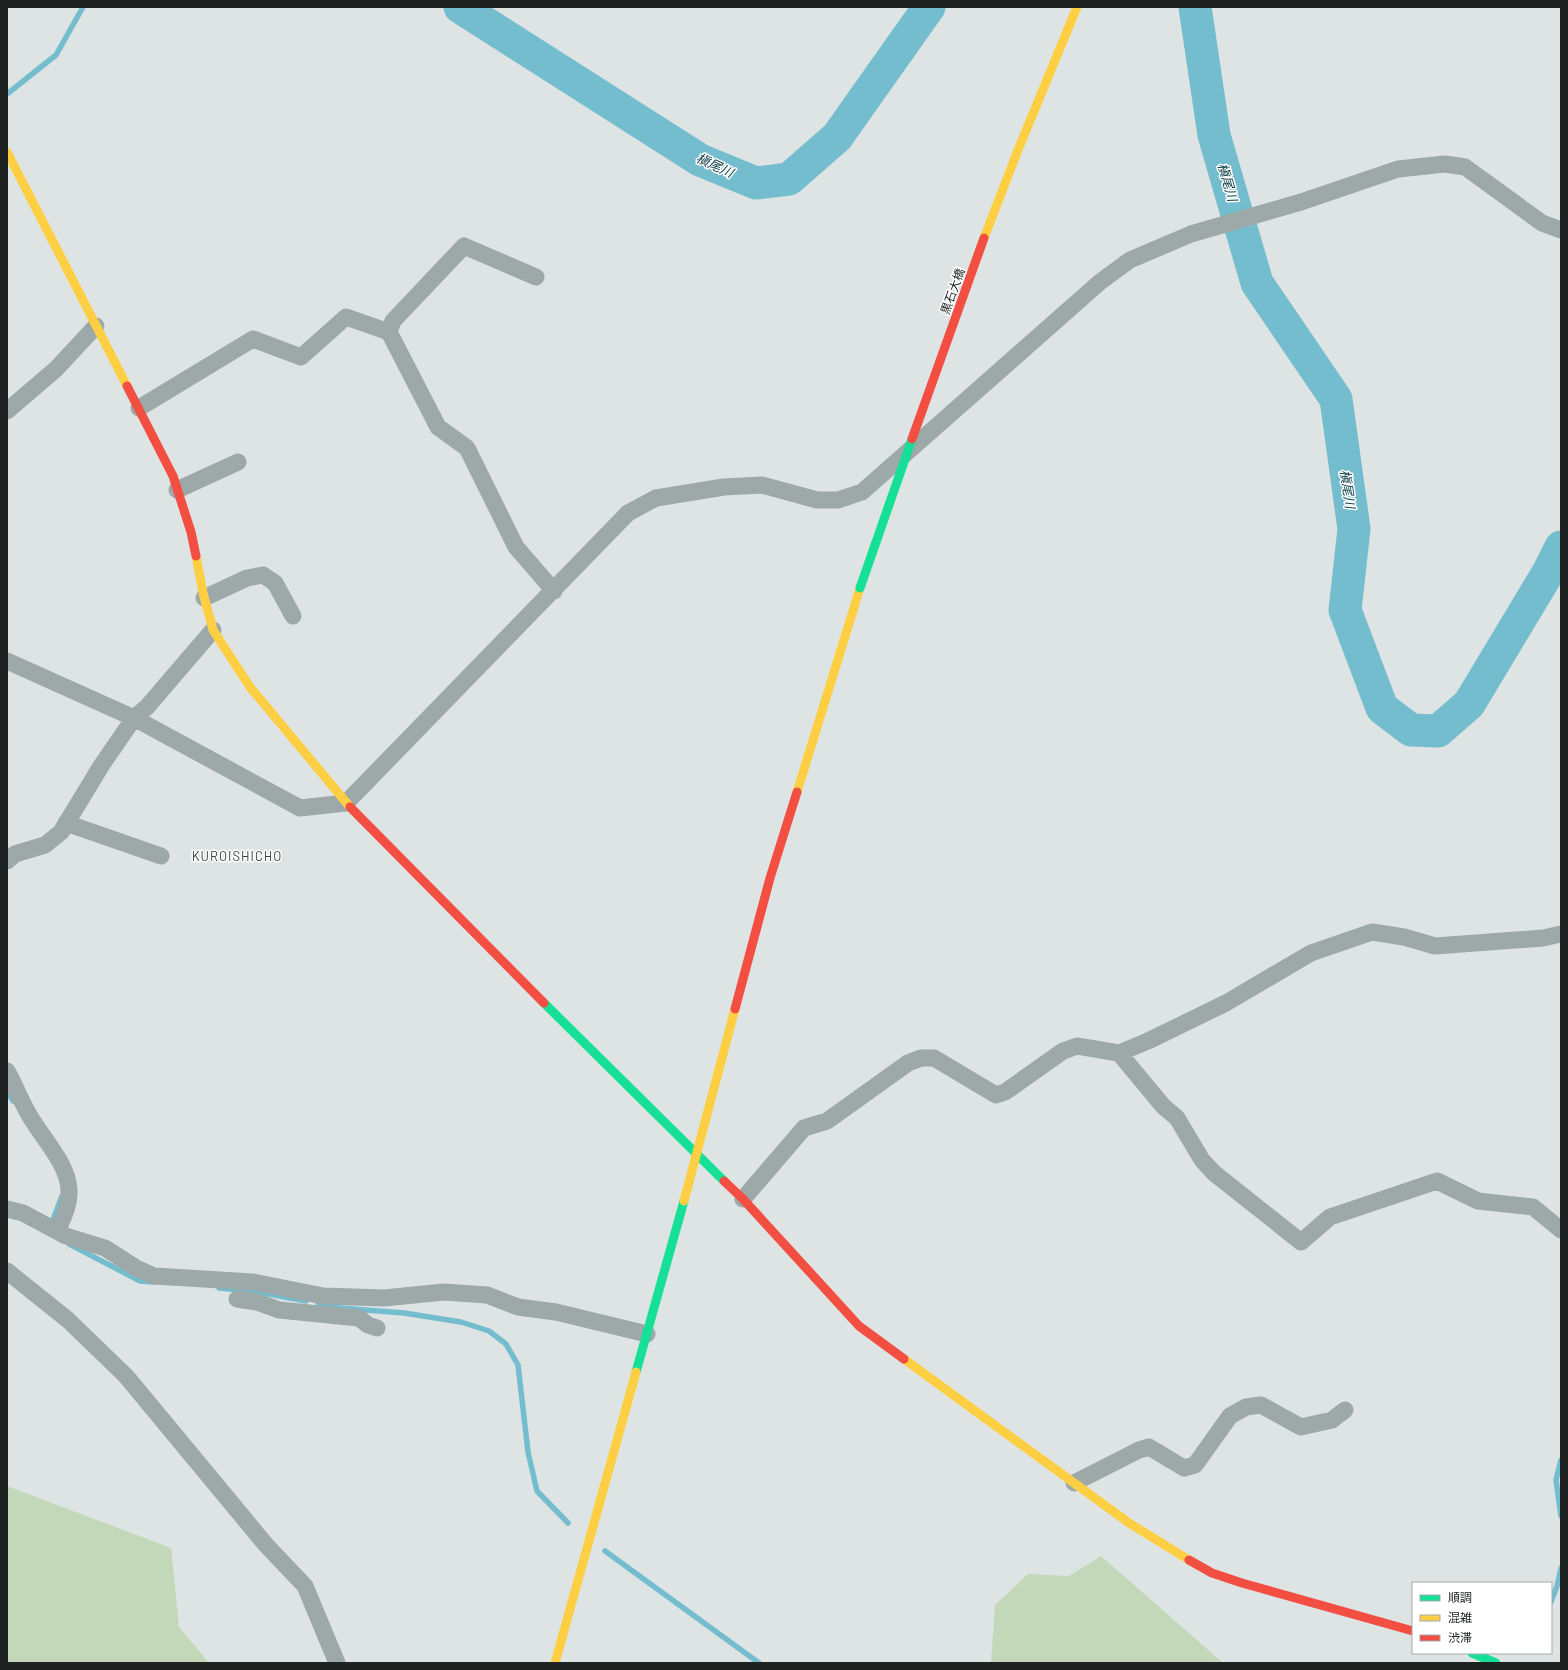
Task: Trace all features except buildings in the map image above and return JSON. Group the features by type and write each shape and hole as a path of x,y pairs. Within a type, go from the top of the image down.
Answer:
{"street":[{"name":"黒石大橋","path":"555,1663 697,1154 770,878 860,588 999,197 1049,71 1077,7"},
{"path":"7,152 173,476 192,532 204,598 213,630 250,687 346,803 634,1094 743,1198 859,1326 1129,1523 1188,1560 1212,1573 1412,1631"},
{"path":"7,661 134,718 300,808 346,803 554,591 628,513 656,498 724,487 762,485 817,500 838,500 862,492 1100,282 1130,260 1191,234 1301,202 1398,169 1445,164 1465,167 1542,223 1561,230"},
{"path":"389,332 393,321 464,246 536,277"},
{"path":"139,408 254,339 300,357 346,317 389,332 438,427 467,448 516,547 554,591"},
{"path":"7,411 56,369 96,326"},
{"path":"178,490 238,462"},
{"path":"204,598 247,578 263,575 275,583 293,616"},
{"path":"8,859 15,854 45,844 61,832 101,766 134,718 147,707 213,630"},
{"path":"66,823 161,856"},
{"path":"743,1198 804,1128 827,1121 908,1063 921,1058 934,1058 996,1095 1006,1092 1063,1051 1077,1046 1119,1053 1148,1041 1226,1003 1310,953 1372,932 1435,946 1543,938 1561,934"},
{"path":"1119,1053 1163,1106 1177,1118 1202,1160 1214,1173 1301,1242 1330,1217 1437,1181 1478,1201 1533,1207 1561,1230"},
{"path":"7,1071 17,1088 27,1112 66,1173 70,1191 68,1206 57,1231"},
{"path":"7,1209 23,1213 66,1236 105,1248 136,1268 154,1276 253,1282 323,1296 384,1298 444,1292 487,1295 518,1307 556,1312 647,1334"},
{"path":"7,1271 68,1320 126,1376 266,1545 305,1586 337,1663"},
{"path":"267,1305 270,1285"},
{"path":"237,1299 257,1302 279,1310 359,1318 368,1325 377,1328"},
{"path":"1074,1483 1139,1450 1149,1447 1184,1468 1195,1465 1230,1416 1246,1407 1260,1406 1301,1427 1332,1420 1345,1410"},
{"path":"1474,1654 1496,1663"}],"green space":[{"path":"7,1486 171,1548 179,1627 209,1663 7,1663"},
{"path":"1101,1556 1223,1663 991,1663 995,1605 1028,1574 1069,1576"}],"waterway":[{"path":"7,94 56,55 83,7"},
{"name":"槇尾川","path":"460,7 700,160 756,183 789,179 837,137 929,7"},
{"name":"槇尾川","path":"1195,7 1214,135 1257,283 1336,399 1354,529 1345,610 1382,708 1411,730 1438,731 1469,704 1549,571 1561,547"},
{"path":"7,1091 13,1101"},
{"path":"51,1225 62,1196"},
{"path":"69,1244 140,1281 153,1282"},
{"path":"219,1288 258,1292 306,1301"},
{"path":"318,1303 340,1308 404,1313 461,1322 489,1331 506,1344 518,1365 528,1452 537,1491 568,1523"},
{"path":"1561,1460 1556,1480 1561,1516"},
{"path":"605,1551 759,1663"},
{"path":"1552,1599 1561,1568"}],"traffic: fast":[{"path":"860,588 912,439"},
{"path":"544,1003 724,1181"},
{"path":"636,1372 684,1201"},
{"path":"1474,1654 1496,1663"}],"traffic: slow":[{"path":"984,238 1018,150 1077,7"},
{"path":"7,152 127,386"},
{"path":"196,556 203,593 213,630 250,687 350,807"},
{"path":"797,792 860,588"},
{"path":"684,1201 735,1009"},
{"path":"904,1359 1129,1523 1189,1560"},
{"path":"555,1663 636,1372"}],"traffic: jam":[{"path":"912,439 984,238"},
{"path":"127,386 173,476 191,532 196,556"},
{"path":"735,1009 770,878 797,792"},
{"path":"350,807 544,1003"},
{"path":"724,1181 743,1199 859,1326 904,1359"},
{"path":"1189,1560 1212,1573 1242,1583 1412,1631"}],"district":[{"name":"KUROISHICHO","path":"237,856"}]}
